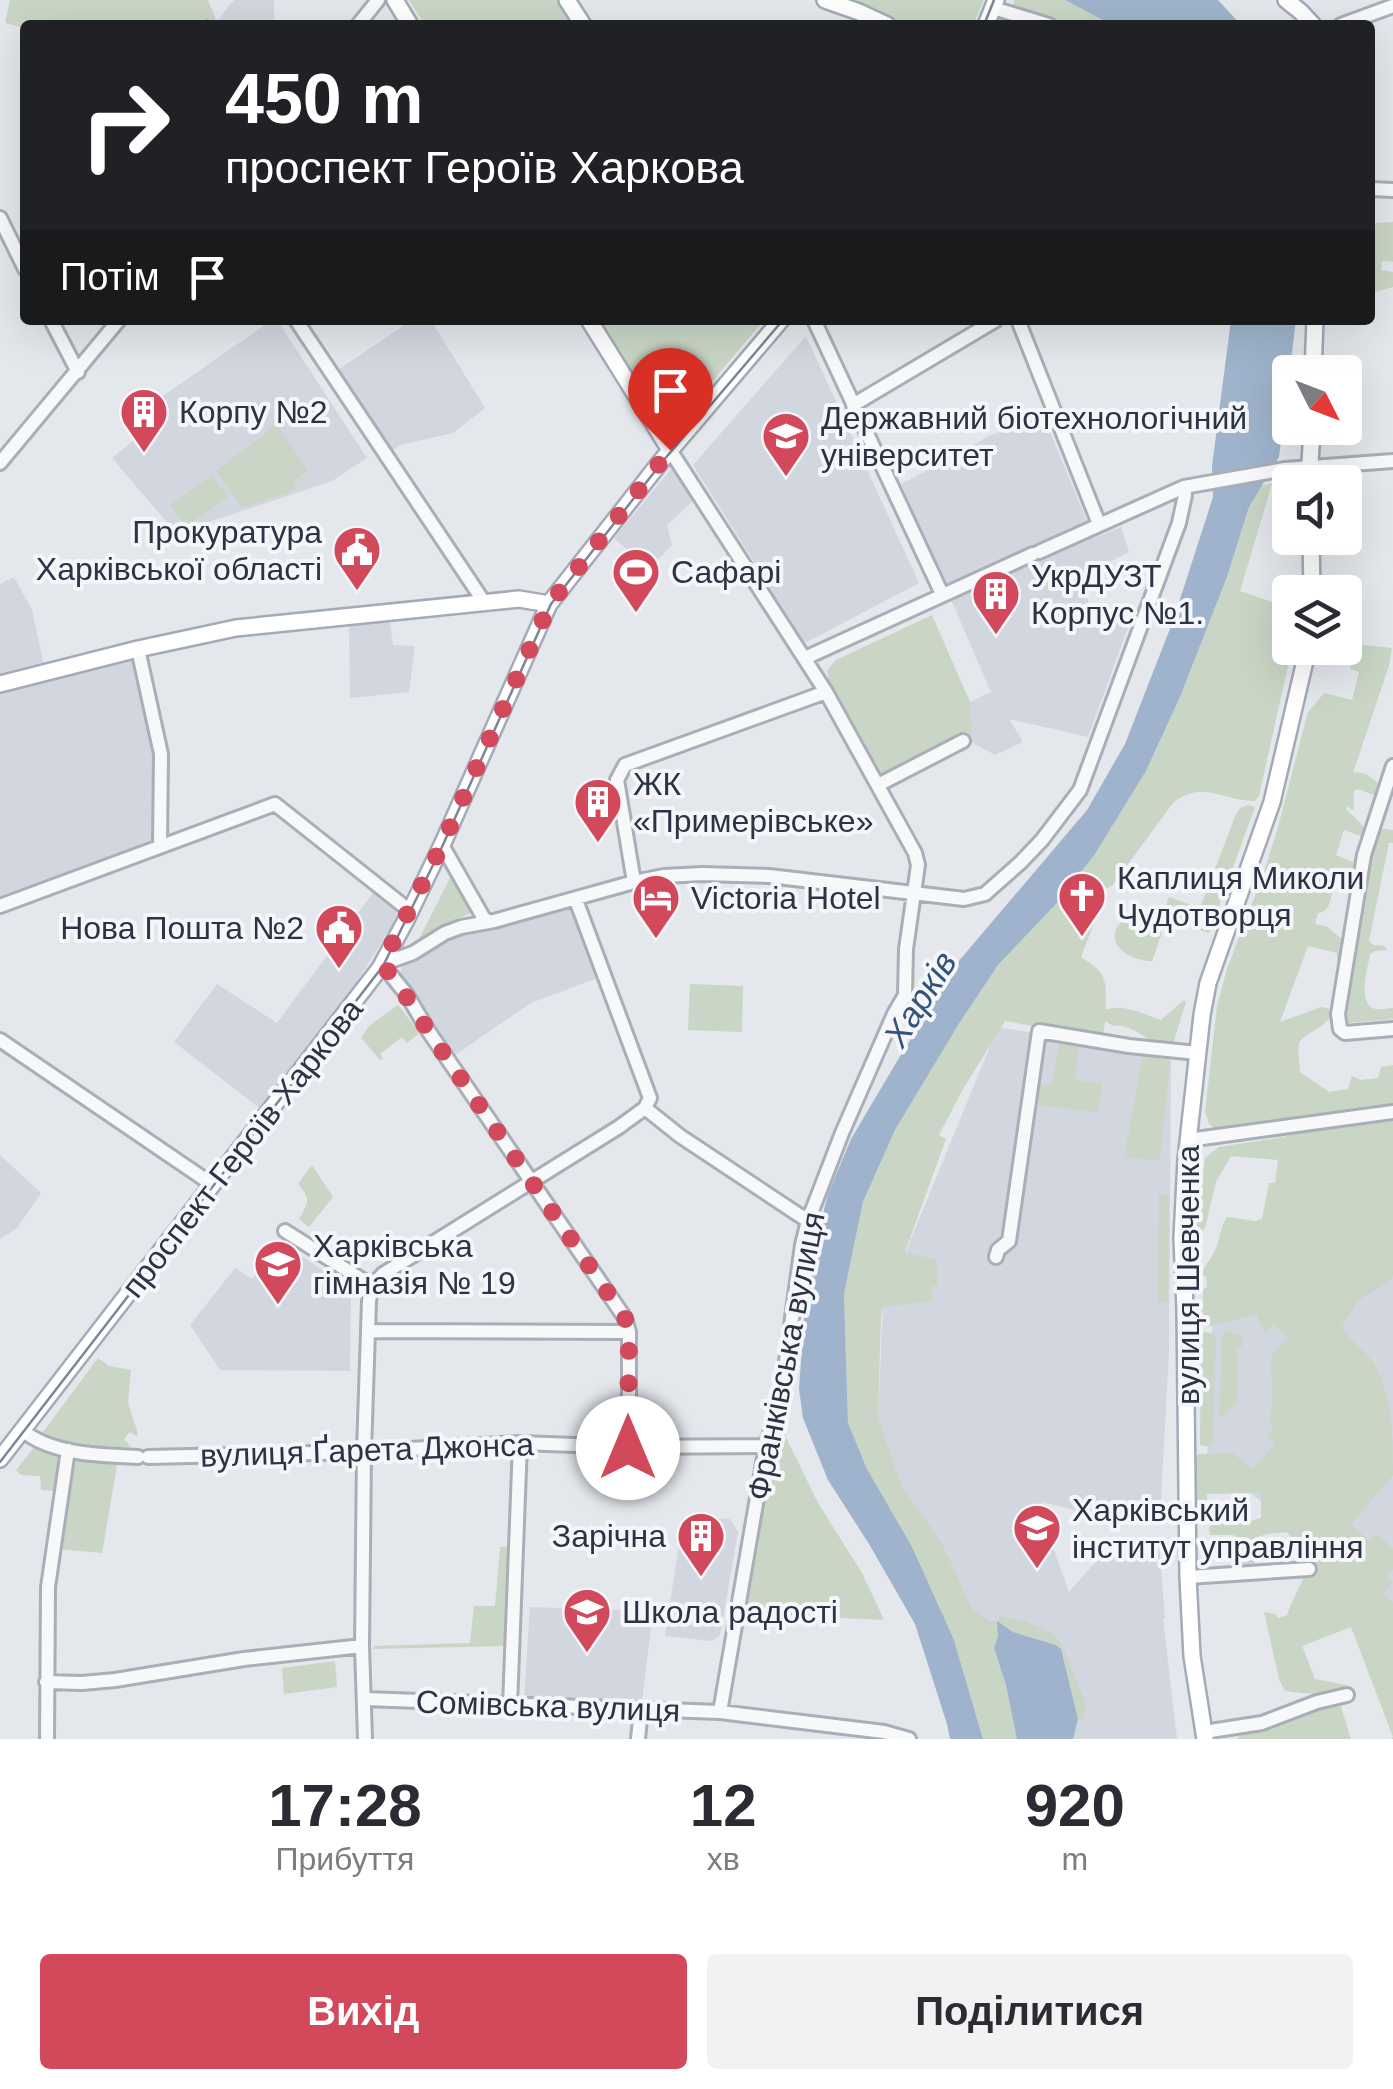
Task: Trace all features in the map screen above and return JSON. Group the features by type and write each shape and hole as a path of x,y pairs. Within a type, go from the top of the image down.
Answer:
{"main road":[{"path":"825,0 877,20"},
{"path":"1286,0 1309,20"},
{"path":"592,325 670,450"},
{"name":"проспект Героїв Харкова","path":"0,1459 382,964 442,845 550,604 670,450 777,325"},
{"path":"1314,355 1315,325"},
{"path":"0,684 239,628 484,602 532,599 550,604"},
{"name":"вулиця Шевченка","path":"1204,1736 1192,1656 1188,1577 1182,1197 1208,982 1272,802 1304,665"}],"street":[{"path":"362,20 378,0"},
{"path":"995,4 1036,20"},
{"path":"1355,20 1393,6"},
{"path":"0,218 20,258"},
{"path":"54,325 78,372"},
{"path":"1,460 115,325"},
{"path":"299,325 484,602"},
{"path":"816,325 942,594"},
{"path":"854,405 988,325"},
{"path":"1020,325 1099,524"},
{"name":"Франківська вулиця","path":"670,450 826,692 916,854 917,880 906,950 905,995 842,1133 802,1245 781,1398 766,1446 720,1712"},
{"path":"1362,466 1393,460"},
{"path":"805,658 1184,486 1272,471"},
{"path":"628,1448 629,1332 625,1318 382,964 413,953 462,927 664,876 769,876 964,900 985,894 1042,840 1070,806 1088,773 1179,523 1184,486"},
{"path":"138,649 161,754 160,845"},
{"path":"634,882 616,780 625,765 826,692"},
{"path":"878,785 964,741"},
{"path":"1393,766 1364,855 1338,1014 1340,1029 1345,1032 1393,1029"},
{"path":"0,906 276,804 410,912"},
{"path":"442,845 489,922"},
{"path":"365,1739 364,1452 372,1286 383,1274 619,1128 645,1108 650,1098 576,900"},
{"path":"996,1258 998,1250 1009,1242 1039,1030 1197,1053"},
{"path":"0,1040 210,1183"},
{"path":"645,1108 680,1136 808,1221"},
{"path":"1188,1140 1393,1112"},
{"path":"285,1231 372,1286"},
{"path":"368,1331 629,1332"},
{"name":"вулиця Ґарета Джонса","path":"22,1431 46,1446 143,1457 520,1444 628,1448 766,1446"},
{"path":"510,1706 520,1444"},
{"path":"47,1739 48,1587 68,1450"},
{"path":"1188,1577 1309,1569"},
{"path":"46,1682 115,1680 244,1659 362,1646"},
{"path":"1204,1736 1262,1723 1347,1694"},
{"name":"Сомівська вулиця","path":"365,1699 720,1712 884,1732 909,1739"},
{"path":"638,1739 640,1710"}],"shaded area":[{"path":"234,0 274,0 274,20 218,20"},
{"path":"265,325 280,325 367,458 332,481 176,533 112,458 154,424 144,409"},
{"path":"405,325 434,325 485,408 453,433 400,445 390,452 335,372"},
{"name":"Державний біотехнологічний університет","path":"806,336 919,583 805,643 693,465"},
{"path":"1043,415 1094,538 1121,527 1129,552 1079,577 1090,606 1130,622 1088,737 1009,719 1023,742 995,755 973,743 953,739 940,717 991,692 901,484 987,437"},
{"path":"672,468 696,498 667,525 672,545 649,569 614,538"},
{"path":"14,577 32,610 44,666 0,679 0,584"},
{"path":"389,616 393,645 415,646 409,692 350,698 349,620"},
{"path":"137,657 159,756 157,843 0,903 0,691"},
{"path":"376,889 401,910 353,988 261,1109 174,1042 217,984 277,1023"},
{"path":"570,906 600,977 531,1003 452,1057 401,977 401,968 448,938"},
{"path":"998,1027 1171,1055 1169,1351 1160,1518 1101,1517 1042,1502 1032,1536 1019,1542 1053,1547 1069,1592 1121,1542 1159,1543 1177,1739 1016,1739 941,1541 902,1486 878,1417 883,1307"},
{"path":"0,1155 41,1193 16,1229 0,1239"},
{"path":"1393,1200 1393,1719 1329,1553 1207,1460 1212,1326 1278,1307"},
{"name":"Харківська гімназія № 19","path":"282,1243 351,1289 350,1371 220,1370 190,1325 235,1268 252,1279"},
{"path":"683,1518 730,1519 738,1532 720,1635 712,1641 665,1636"},
{"name":"Школа радості","path":"530,1607 653,1611 642,1702 524,1700"}],"green space":[{"path":"10,0 208,0 216,20 20,20 20,27 5,23"},
{"path":"409,0 556,0 570,20 422,20"},
{"path":"846,0 984,0 975,20 895,20"},
{"path":"1015,0 1065,0 1103,20 1046,20 1013,5"},
{"path":"1393,222 1393,262 1382,261 1381,270 1393,272 1393,287 1375,292 1375,223"},
{"path":"597,325 760,325 679,421 668,426 661,424"},
{"path":"277,424 308,471 294,481 297,489 242,508 216,471"},
{"path":"212,475 228,497 186,526 170,505"},
{"path":"1272,483 1240,591 1272,602 1272,665 1288,665 1259,796 1255,801 1203,792 1173,803 1112,886 1104,889 1094,908 1099,910 1081,957 1104,979 1106,1010 1126,1009 1161,1020 1184,1000 1173,1044 1149,1045 1148,1039 1136,1031 1105,1021 1103,1038 1005,1021 939,1135 946,1139 905,1252 936,1260 938,1285 932,1287 932,1301 883,1307 878,1417 902,1486 941,1541 972,1609 989,1621 1001,1617 1024,1621 1053,1633 1062,1644 1086,1705 1083,1721 1078,1719 1058,1645 1013,1632 998,1622 994,1648 1017,1739 983,1739 954,1640 867,1469 848,1423 844,1294 863,1202 895,1130 960,1022 998,965 1058,902 1095,854 1146,771 1227,577 1249,507 1262,485"},
{"path":"932,615 970,702 971,734 881,777 854,728 846,721 843,708 839,708 824,685 829,682 827,670 836,660"},
{"path":"1362,645 1392,648 1353,773 1366,774 1377,782 1376,796 1354,791 1354,809 1347,805 1346,809 1365,828 1364,837 1344,830 1336,855 1353,862 1354,881 1349,887 1335,887 1328,907 1318,913 1315,924 1326,926 1345,942 1342,976 1338,973 1337,953 1308,946 1280,1022 1328,1008 1332,1013 1329,1019 1299,1044 1300,1072 1329,1092 1348,1089 1352,1076 1361,1080 1378,1078 1381,1067 1393,1065 1393,1106 1217,1130 1209,1124 1205,1112 1217,1006 1227,969 1264,872 1308,712 1324,693 1352,700 1359,672 1350,669 1351,665 1362,665"},
{"path":"1248,805 1255,807 1209,933 1162,916 1169,897 1200,908 1236,814"},
{"path":"1377,828 1393,830 1393,843 1389,843 1369,941 1387,950 1370,954 1365,994 1370,1006 1393,1008 1393,1019 1347,1023 1343,1021 1368,857"},
{"path":"452,874 476,910 419,939"},
{"path":"1123,920 1162,933 1152,961 1135,958 1120,949 1115,936"},
{"path":"690,984 743,986 742,1032 688,1030"},
{"path":"398,1005 420,1033 407,1043 402,1037 380,1054 380,1060 361,1038 370,1025"},
{"path":"1060,1037 1079,1042 1075,1080 1102,1084 1098,1112 1034,1105 1037,1084 1052,1086"},
{"path":"1143,1055 1170,1061 1160,1160 1124,1158"},
{"path":"1393,1112 1393,1276 1359,1300 1342,1326 1379,1373 1390,1416 1393,1475 1351,1524 1369,1541 1377,1534 1393,1549 1393,1569 1387,1577 1393,1582 1383,1594 1393,1603 1393,1737 1351,1627 1302,1646 1315,1679 1347,1688 1324,1694 1285,1691 1279,1679 1264,1612 1278,1618 1287,1615 1305,1573 1303,1541 1293,1540 1287,1532 1261,1536 1252,1549 1256,1568 1235,1568 1240,1539 1233,1535 1210,1535 1209,1528 1213,1522 1261,1518 1261,1493 1207,1494 1207,1501 1195,1497 1199,1454 1233,1453 1252,1470 1275,1444 1266,1435 1274,1427 1270,1419 1271,1356 1288,1338 1274,1324 1265,1333 1256,1314 1202,1325 1203,1289 1207,1287 1206,1276 1202,1277 1224,1221 1227,1217 1262,1219 1269,1183 1275,1183 1278,1160 1231,1156 1216,1182 1205,1228 1196,1231 1205,1158 1219,1147 1284,1137 1317,1122"},
{"path":"312,1165 333,1197 309,1227 299,1219 307,1201 298,1184"},
{"path":"1159,1195 1169,1195 1168,1303 1158,1302"},
{"path":"1227,1330 1243,1336 1242,1347 1237,1348 1237,1403 1219,1419 1222,1335"},
{"path":"1201,1332 1216,1336 1213,1441 1209,1447 1200,1445"},
{"path":"98,1358 109,1366 131,1370 128,1403 138,1434 130,1432 124,1439 131,1447 72,1443 43,1432"},
{"path":"777,1419 818,1503 862,1573 884,1620 741,1613"},
{"path":"35,1446 62,1455 58,1491 41,1490 40,1476 21,1475 16,1470"},
{"path":"70,1453 118,1459 102,1553 57,1549"},
{"path":"500,1547 512,1547 509,1646 373,1649 470,1643 474,1606 495,1606"},
{"path":"335,1661 337,1687 284,1694 282,1668"},
{"path":"1339,1700 1351,1739 1237,1739 1252,1727"}],"water":[{"path":"1065,0 1218,0 1236,20 1103,20"},
{"path":"1230,325 1295,325 1292,355 1272,355 1272,445 1280,445 1279,457 1249,507 1227,577 1146,771 1095,854 1058,902 998,965 960,1022 895,1130 863,1202 844,1294 848,1423 867,1469 912,1547 954,1640 983,1739 950,1739 915,1624 828,1480 803,1418 799,1389 807,1276 828,1194 851,1139 896,1063 958,962 1087,810 1125,744 1173,621 1213,497 1212,466"},
{"path":"997,1621 1013,1632 1061,1649 1078,1719 1073,1739 1017,1739 994,1648"}],"tram line":[{"path":"986,20 994,0"},
{"path":"0,1462 383,966 442,847 551,604 663,461 779,325"}],"place":[{"name":"Корпу №2","path":"144,454"},
{"name":"Державний біотехнологічний університет","path":"786,478"},
{"name":"Прокуратура Харківської області","path":"357,592"},
{"name":"Сафарі","path":"636,614"},
{"name":"УкрДУЗТ Корпус №1.","path":"996,636"},
{"name":"ЖК «Примерівське»","path":"598,844"},
{"name":"Каплиця Миколи Чудотворця","path":"1082,938"},
{"name":"Victoria Hotel","path":"656,940"},
{"name":"Нова Пошта №2","path":"339,970"},
{"name":"Харківська гімназія № 19","path":"278,1306"},
{"name":"Харківський інститут управління","path":"1037,1570"},
{"name":"Зарічна","path":"701,1578"},
{"name":"Школа радості","path":"587,1654"}],"route":[{"path":"628,1448 629,1332 625,1318 382,964 442,845 550,604 670,450"}],"water label":[{"name":"Харків","path":"920,999"}]}
